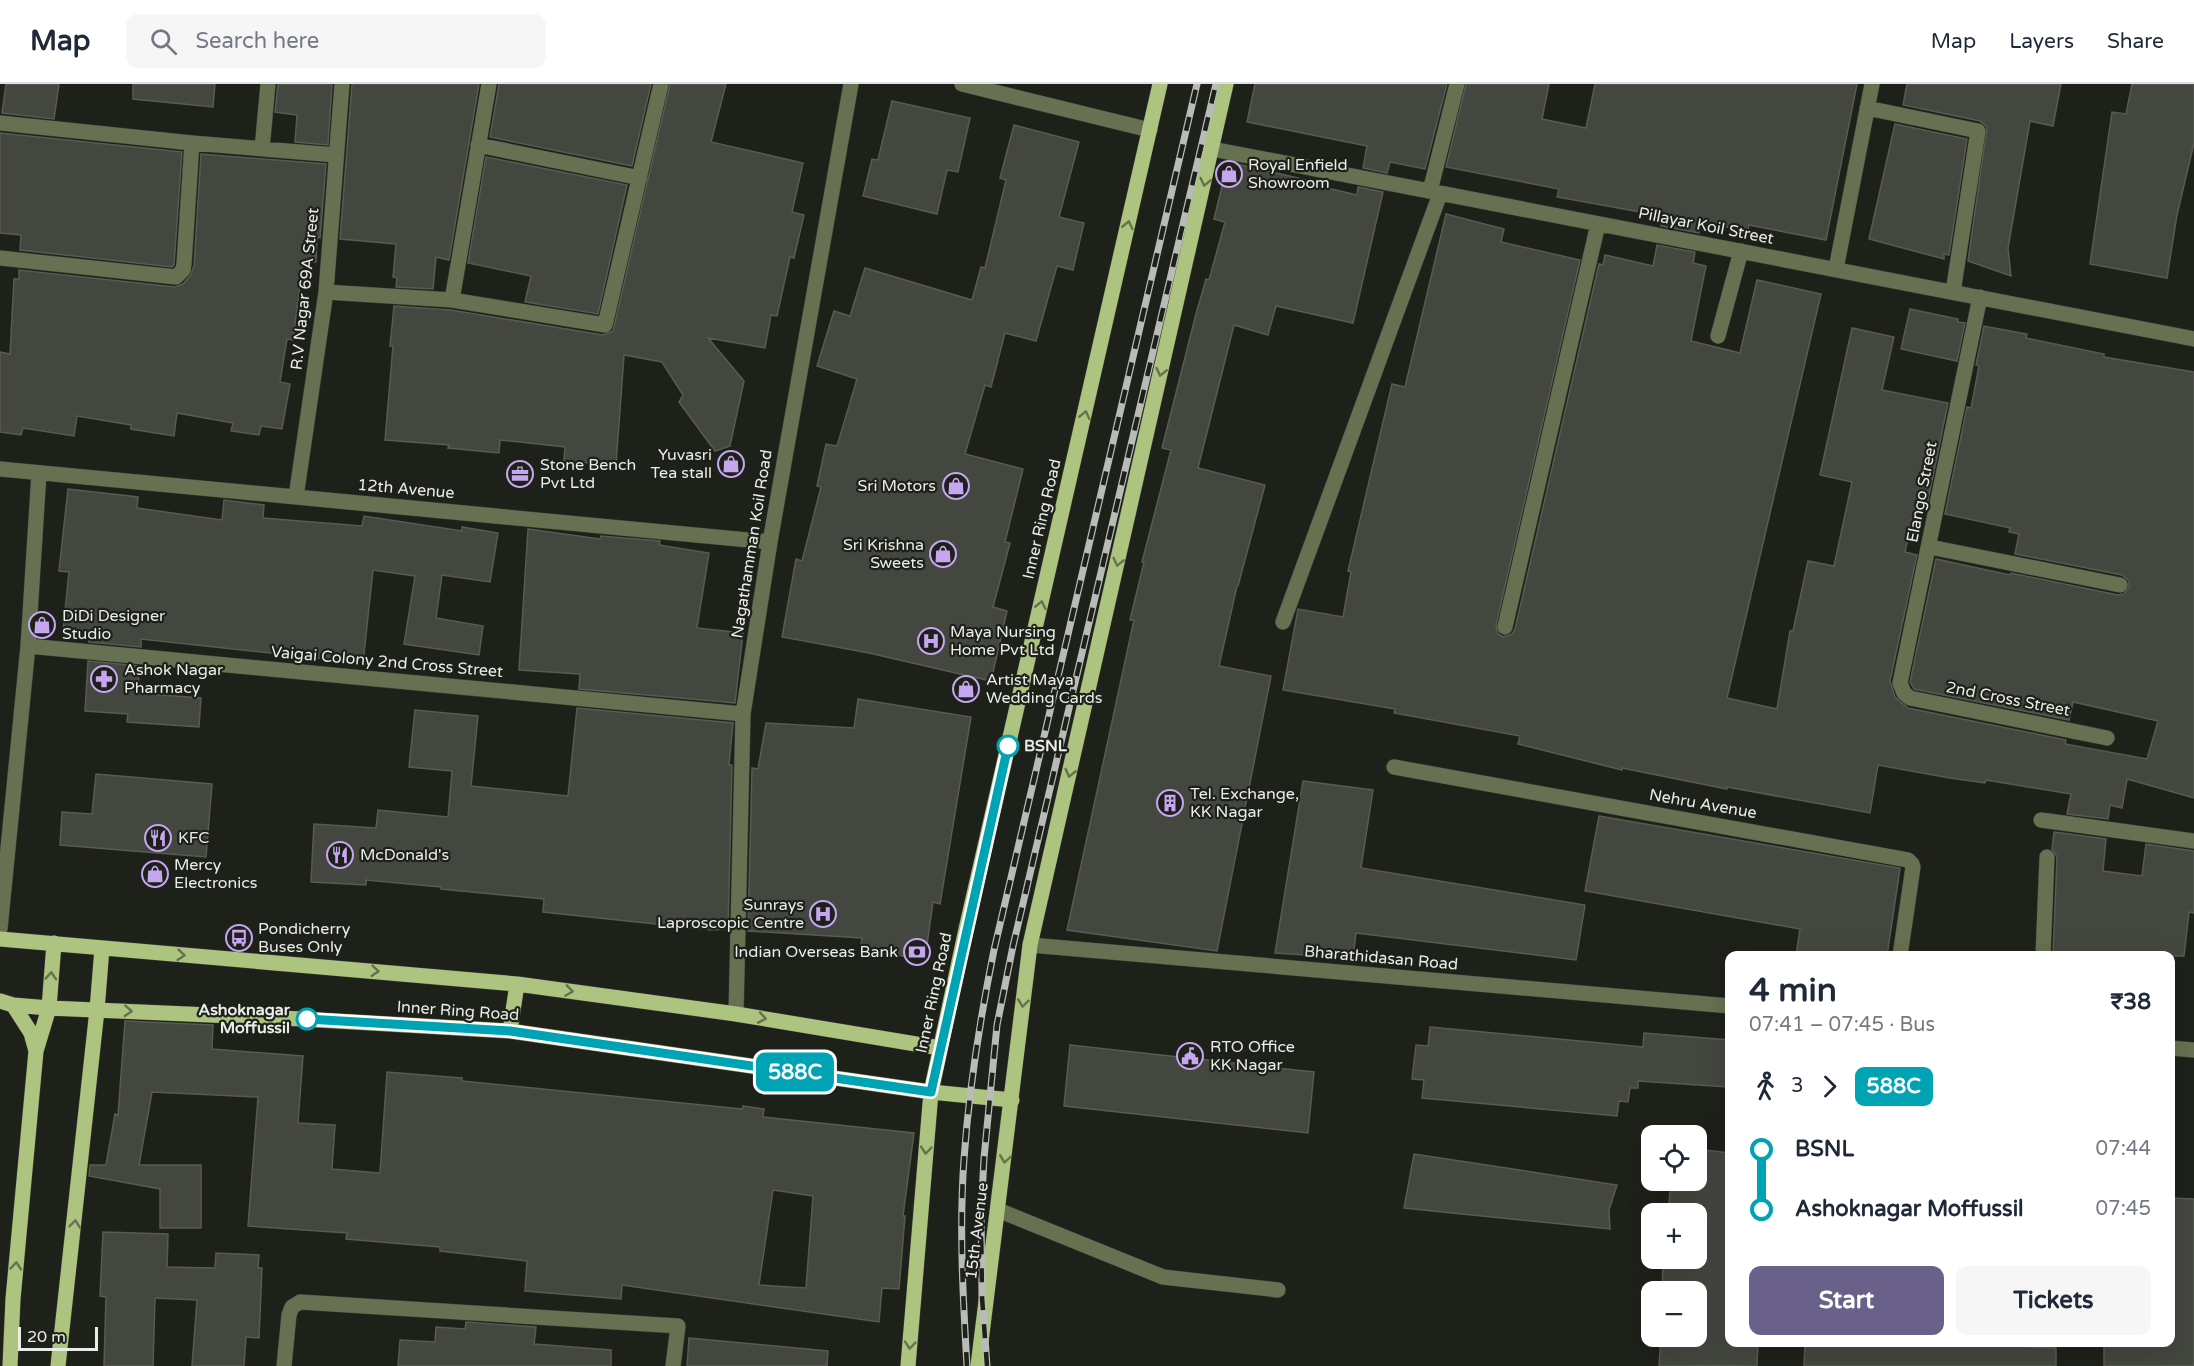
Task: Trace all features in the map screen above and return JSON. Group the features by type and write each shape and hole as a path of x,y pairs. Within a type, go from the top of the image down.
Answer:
{"main road":[{"name":"Inner Ring Road","path":"6,1003 49,1008 510,1031 931,1092 1161,84"},
{"path":"908,1366 931,1092 1012,1100 1030,945 1226,84"},
{"path":"0,939 516,984 736,1014 940,1048"},
{"path":"10,1366 7,1298 36,1051 49,1008 54,943"},
{"path":"58,1366 98,1010 102,948"},
{"path":"510,1031 516,984"},
{"path":"6,1003 31,1033 36,1051"},
{"name":"15th Avenue","path":"978,1366 1012,1100"}],"street":[{"path":"262,149 268,84"},
{"name":"R.V Nagar 69A Street","path":"296,496 326,292 342,84"},
{"path":"452,300 489,84"},
{"path":"326,292 452,300 605,325 661,84"},
{"name":"Nagathamman Koil Road","path":"736,1014 743,714 770,542 850,84"},
{"path":"962,84 1150,130"},
{"path":"1283,622 1435,192 1457,84"},
{"path":"1836,269 1872,84"},
{"path":"1867,108 1978,131 1953,292"},
{"path":"0,123 336,155"},
{"path":"0,258 176,278 183,270 184,264 192,143"},
{"path":"478,145 640,178"},
{"name":"Pillayar Koil Street","path":"1212,149 2194,339"},
{"path":"1505,627 1598,224"},
{"path":"1718,336 1741,251"},
{"name":"Elango Street","path":"1904,693 1900,683 1980,297"},
{"name":"12th Avenue","path":"0,470 770,542"},
{"path":"0,929 28,646 39,473"},
{"path":"1930,547 2120,585"},
{"name":"Vaigai Colony 2nd Cross Street","path":"28,646 743,714"},
{"name":"2nd Cross Street","path":"1904,693 1910,698 2107,738"},
{"name":"Nehru Avenue","path":"1394,767 1908,860 1913,867 1901,951"},
{"path":"2041,820 2194,841"},
{"path":"2043,951 2047,856"},
{"name":"Bharathidasan Road","path":"1030,945 1725,1006"},
{"path":"2175,1048 2194,1050"},
{"path":"998,1210 1162,1277 1278,1290"},
{"path":"284,1366 290,1315 292,1307 300,1302 678,1326 674,1366"}],"building":[{"path":"6,84 59,84 54,119 2,113"},
{"path":"133,84 215,84 213,107 133,99"},
{"path":"278,84 332,84 328,145 295,142 297,115 275,112"},
{"path":"352,84 479,84 449,260 436,257 433,289 396,287 397,278 393,277 396,244 340,239"},
{"path":"499,84 651,84 632,166 490,137"},
{"path":"670,84 726,84 711,142 803,163 792,212 804,215 794,258 790,257 777,316 771,315 765,348 708,338 744,381 730,446 715,451 679,402 683,395 662,362 624,355 616,465 564,461 565,447 500,440 499,453 448,448 449,445 385,440 394,306 451,310 603,335 613,331"},
{"path":"1255,84 1447,84 1425,169 1390,162 1387,173 1363,168 1367,146 1247,122"},
{"path":"1466,84 1549,84 1542,119 1586,128 1595,84 1857,84 1826,240 1749,225 1748,231 1701,222 1699,233 1661,226 1662,219 1640,214 1640,212 1557,197 1559,189 1446,167"},
{"path":"1907,84 2061,84 2053,126 2030,121 2008,248 2011,276 1968,261 1987,127 1980,121 1903,105"},
{"path":"2132,84 2194,84 2194,143 2177,215 2167,278 2090,264 2112,112 2126,114"},
{"path":"892,101 970,118 958,172 947,170 937,214 863,196 872,159 878,160"},
{"path":"1895,124 1967,139 1949,255 1944,254 1944,259 1869,239"},
{"path":"1014,125 1079,142 1059,217 1084,223 1073,270 1057,266 1036,341 1005,333 991,387 985,385 965,454 1023,469 1005,542 1010,543 993,607 1007,611 991,681 869,653 782,637 796,559 802,561 821,487 817,486 826,444 837,446 857,379 817,366 834,311 850,316 865,268 972,300 981,267 985,268 1006,180 1000,178"},
{"path":"0,133 182,152 174,265 172,267 20,250 21,235 0,233"},
{"path":"201,154 326,164 316,262 303,261 293,340 287,339 280,382 290,384 282,429 261,426 259,435 231,431 233,423 177,413 174,436 131,429 131,425 77,416 74,436 23,428 21,435 0,432 0,352 10,354 14,279 19,279 19,270 175,287 183,284 190,276 194,266"},
{"path":"486,157 627,185 598,314 525,302 531,276 468,263"},
{"path":"1228,162 1311,181 1310,184 1357,195 1358,187 1383,192 1353,323 1276,306 1268,335 1234,325 1198,468 1265,485 1237,586 1219,666 1271,676 1217,951 1067,930 1134,620 1130,620 1144,562 1142,562 1171,450 1162,448 1196,314 1206,279 1209,280 1225,222 1214,219"},
{"path":"1446,214 1504,229 1501,242 1580,260 1496,625 1498,634 1503,637 1512,634 1515,629 1599,264 1603,265 1605,255 1653,266 1657,245 1695,252 1693,263 1706,266 1691,341 1740,353 1757,280 1821,294 1727,698 1777,709 1790,631 1793,631 1808,561 1834,566 1852,482 1820,475 1852,328 1894,337 1882,390 1948,403 1926,510 1915,507 1905,552 1917,555 1890,681 1895,697 1908,708 2066,740 2065,744 2147,759 2158,721 2073,702 2069,720 1914,689 1910,682 1936,559 2118,595 2124,594 2129,587 2129,581 2122,575 2015,554 2019,534 2009,532 2010,528 1945,514 1967,407 1971,408 1984,326 2027,334 2026,338 2104,354 2104,357 2194,372 2194,798 2127,779 2122,808 2110,805 2108,819 2067,814 2071,794 1986,780 1985,783 1950,778 1878,765 1870,813 1727,787 1727,789 1622,768 1622,770 1518,744 1520,736 1394,713 1395,709 1283,690 1298,609 1343,617 1351,572 1348,571 1392,384 1405,387"},
{"path":"1910,309 1958,319 1958,322 1965,323 1957,361 1901,349"},
{"path":"68,489 138,497 137,508 222,520 224,500 264,505 263,518 362,526 364,516 462,531 462,527 498,533 490,582 442,575 436,618 483,626 479,655 404,644 415,576 373,570 363,663 141,639 141,647 89,642 89,634 63,631 69,572 59,571"},
{"path":"528,529 600,539 601,536 660,541 659,545 709,553 697,628 743,633 735,703 579,689 580,674 519,670"},
{"path":"88,661 139,666 138,693 201,698 199,727 127,722 128,714 85,711"},
{"path":"858,699 971,717 940,904 933,902 925,959 860,950 862,938 748,931 752,768 758,769 766,723 854,728"},
{"path":"577,708 733,723 729,765 732,765 728,929 712,930 543,912 544,899 441,889 441,887 366,880 366,885 311,882 314,824 376,828 378,810 448,817 452,771 409,767 415,710 478,716 471,786 568,796"},
{"path":"96,774 212,784 206,857 60,845 62,812 92,814"},
{"path":"1303,781 1373,790 1361,868 1585,905 1576,960 1356,933 1353,958 1275,953"},
{"path":"1599,816 1900,868 1888,951 1797,951 1800,929 1585,891"},
{"path":"2054,832 2106,839 2103,871 2142,876 2146,844 2194,851 2194,913 2189,912 2184,956 2175,956 2175,951 2053,951 2057,857 2052,849"},
{"path":"125,1021 213,1025 212,1049 303,1056 298,1123 335,1125 332,1169 380,1173 387,1072 462,1078 462,1081 742,1109 743,1106 764,1109 763,1117 914,1133 903,1216 905,1216 899,1289 882,1288 879,1322 622,1285 621,1299 525,1291 527,1261 440,1251 440,1247 346,1239 347,1233 248,1226 258,1097 152,1092 139,1165 201,1165 201,1228 160,1228 160,1189 89,1176 90,1165 106,1165 115,1114 118,1115","holes":["773,1190 813,1196 806,1288 759,1285"]},
{"path":"1430,1027 1643,1047 1644,1033 1725,1040 1725,1087 1638,1081 1638,1088 1630,1088 1628,1102 1619,1101 1617,1116 1422,1098 1424,1080 1412,1079 1416,1045 1428,1046"},
{"name":"RTO Office KK Nagar","path":"1070,1045 1314,1072 1308,1133 1064,1106"},
{"path":"1707,1150 1725,1152 1725,1347 1758,1347 1757,1366 1659,1366 1660,1347 1707,1347 1707,1281 1662,1281 1663,1269 1707,1269 1707,1203 1669,1203 1670,1191 1707,1191"},
{"path":"1414,1154 1617,1185 1609,1210 1610,1229 1404,1208"},
{"path":"2175,1198 2194,1199 2194,1366 2104,1366 2104,1347 2175,1347"},
{"path":"103,1232 168,1234 167,1267 215,1268 216,1253 259,1255 258,1268 262,1268 259,1338 246,1337 244,1366 192,1366 197,1300 155,1298 153,1366 104,1366 106,1297 100,1296"},
{"path":"466,1322 536,1327 534,1344 611,1350 611,1366 398,1366 400,1340 435,1342 436,1327 465,1329"},
{"path":"689,1338 828,1351 827,1366 687,1366"},
{"path":"1805,1347 2056,1348 2056,1366 1804,1366"}],"railway":[{"path":"967,1366 962,1263 964,1159 984,1002 994,950 1197,84"},
{"path":"987,1366 982,1297 981,1215 997,1025 1013,946 1216,84"}],"bus line":[{"name":"588C","path":"307,1019 510,1031 931,1092 1008,746"}],"place":[{"name":"Royal Enfield Showroom","path":"1229,174"},
{"name":"Yuvasri Tea stall","path":"731,464"},
{"name":"Stone Bench Pvt Ltd","path":"520,474"},
{"name":"Sri Motors","path":"956,486"},
{"name":"Sri Krishna Sweets","path":"943,554"},
{"name":"DiDi Designer Studio","path":"42,625"},
{"name":"Maya Nursing Home Pvt Ltd","path":"931,641"},
{"name":"Ashok Nagar Pharmacy","path":"104,679"},
{"name":"Artist Maya Wedding Cards","path":"966,689"},
{"name":"BSNL","path":"1008,746"},
{"name":"Tel. Exchange, KK Nagar","path":"1170,803"},
{"name":"KFC","path":"158,838"},
{"name":"McDonald's","path":"340,855"},
{"name":"Mercy Electronics","path":"155,874"},
{"name":"Sunrays Laproscopic Centre","path":"823,914"},
{"name":"Pondicherry Buses Only","path":"239,938"},
{"name":"Indian Overseas Bank","path":"917,952"},
{"name":"Ashoknagar Moffussil","path":"307,1019"},
{"name":"RTO Office KK Nagar","path":"1190,1056"}]}
